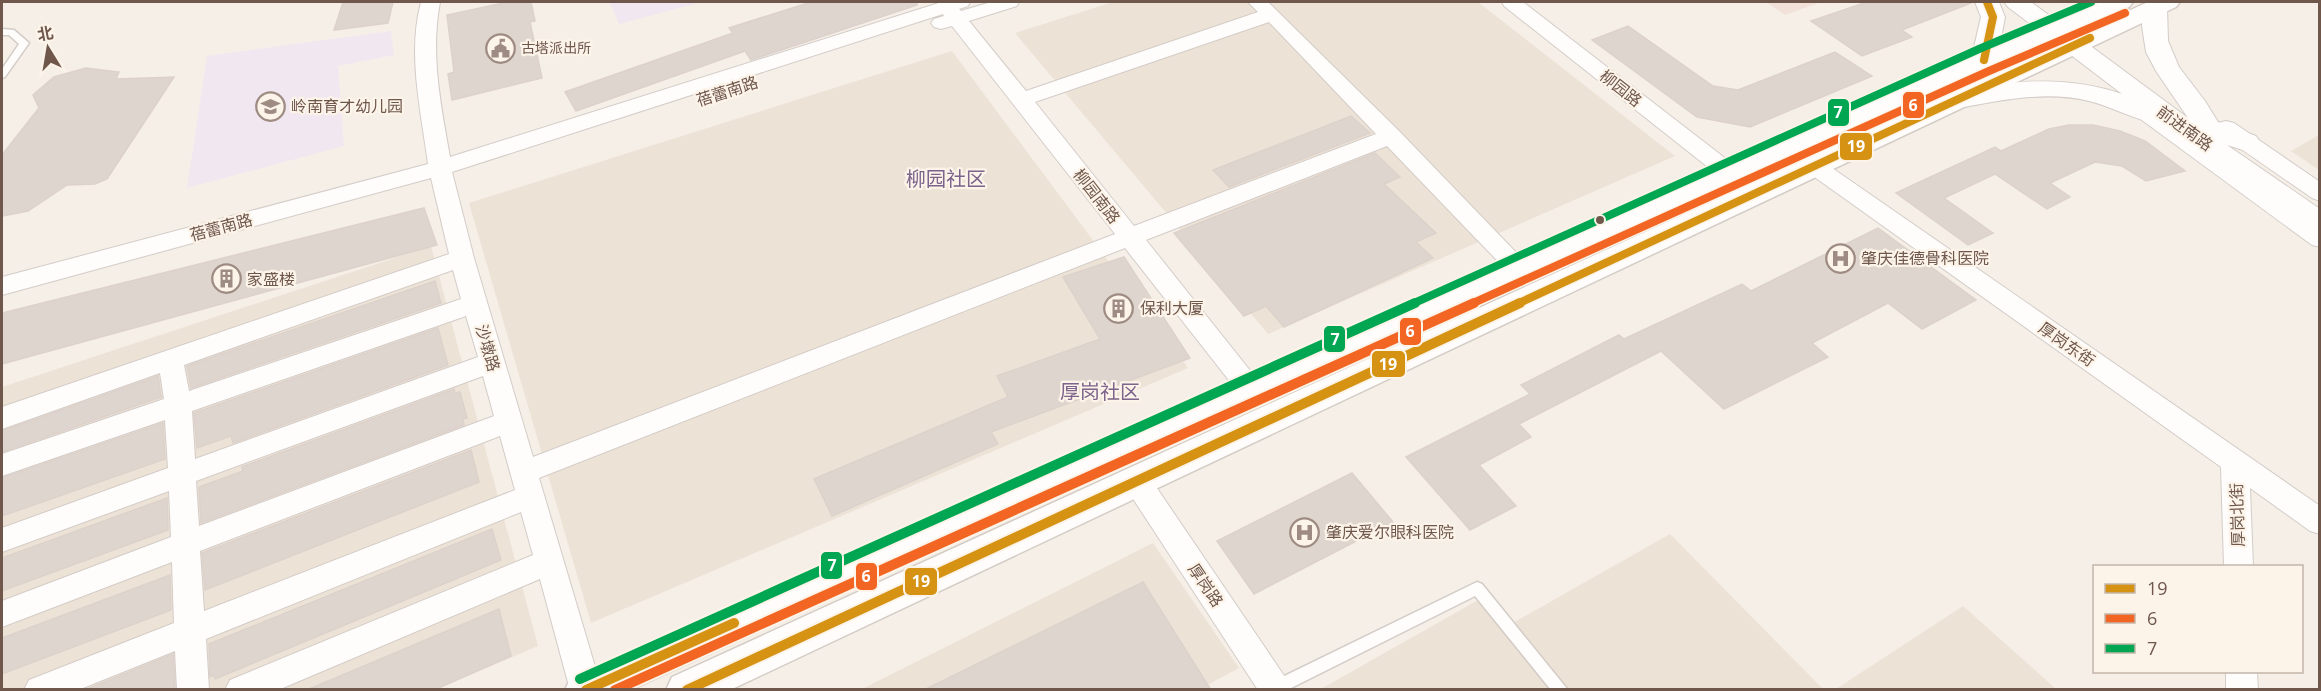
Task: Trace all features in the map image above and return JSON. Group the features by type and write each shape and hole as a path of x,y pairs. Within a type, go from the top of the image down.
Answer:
{"main road":[{"path":"687,689 1954,101 2071,34 2120,2"},
{"path":"585,689 1984,60 2161,4"}],"street":[{"name":"沙墩路","path":"430,2 426,23 426,73 440,168 462,258 585,689"},
{"name":"蓓蕾南路","path":"2,286 440,168 578,139 952,7 1010,2"},
{"name":"柳园路","path":"1511,2 1731,174"},
{"path":"1984,60 1993,17 1987,2"},
{"path":"2016,2 2071,34"},
{"path":"2039,2 2071,34"},
{"path":"2161,4 2154,33 2157,52 2197,129"},
{"name":"柳园南路","path":"952,7 1021,100 1251,390"},
{"path":"1021,100 1264,8 1520,269"},
{"name":"前进南路","path":"2071,34 2319,224"},
{"path":"1954,101 2012,90 2052,88 2086,92 2197,129 2246,142 2319,193"},
{"name":"前进南路","path":"2197,129 2319,205"},
{"name":"前进南路","path":"2197,129 2319,239"},
{"path":"40,690 190,631 527,484 1130,237 1391,136"},
{"name":"厚岗东街","path":"1814,166 2319,522"},
{"path":"2,418 462,258"},
{"path":"2,465 476,303"},
{"path":"170,359 178,405 193,690"},
{"path":"2,540 493,362"},
{"path":"2,614 509,421"},
{"name":"厚岗北街","path":"2235,463 2238,565"},
{"name":"厚岗路","path":"1136,480 1275,689"},
{"path":"241,690 549,562"},
{"path":"2242,673 2242,690"}],"lane":[{"path":"2,32 11,32 24,43 2,75"},
{"path":"1275,689 1477,588 1561,690"}],"shaded area":[{"path":"610,2 702,2 619,24"},
{"path":"1113,2 1478,2 1675,156 1268,334 1015,33"},
{"path":"1766,2 1821,2 1785,15"},
{"name":"岭南育才幼儿园","path":"391,31 394,55 338,66 344,146 187,188 207,56"},
{"path":"952,51 1188,368 591,623 469,203"},
{"path":"2319,135 2319,170 2291,151"},
{"path":"431,246 538,646 437,689 2,689 2,387"},
{"path":"1670,534 1823,689 1566,689 1511,624"},
{"path":"1153,543 1239,668 1200,689 860,690"},
{"path":"1480,599 1555,690 1319,690"},
{"path":"1963,606 2056,689 1836,689"}],"building":[{"path":"343,2 393,2 388,23 334,30"},
{"path":"508,2 531,2 535,21 530,22 542,78 452,100 448,74 454,72 447,15"},
{"path":"811,2 917,2 917,5 751,60 745,51 576,111 565,92 733,33 729,28"},
{"path":"1867,2 1971,3 1902,30 1912,37 1862,56 1811,21"},
{"path":"1628,26 1713,86 1738,90 1835,52 1872,76 1750,127 1697,117 1592,40"},
{"path":"86,68 119,72 116,79 174,77 107,179 95,184 67,185 28,211 2,216 2,155 39,108 33,95 54,77"},
{"path":"1351,116 1370,133 1229,187 1213,170"},
{"path":"2069,125 2093,125 2120,131 2145,141 2185,171 2146,181 2122,166 2095,162 2050,183 2070,197 2047,209 1995,174 1944,198 1993,233 1968,245 1896,193 1995,147 2001,151 2049,129"},
{"path":"1375,153 1400,177 1384,184 1436,233 1416,242 1433,258 1284,327 1266,306 1244,316 1174,233"},
{"name":"家盛楼","path":"424,208 437,245 2,364 2,313"},
{"path":"1878,228 1976,300 1922,329 1888,303 1812,343 1828,357 1724,409 1661,351 1519,424 1531,437 1479,465 1516,506 1470,530 1406,457 1530,394 1521,385 1619,335 1624,339 1742,284 1751,291"},
{"name":"保利大厦","path":"1124,257 1190,358 991,432 998,444 832,516 814,479 1008,397 997,376 1100,339 1063,277"},
{"path":"435,281 441,303 191,388 187,366"},
{"path":"438,328 448,365 233,443 231,436 197,448 194,413"},
{"path":"158,376 161,397 2,452 2,431"},
{"path":"454,389 455,393 460,392 467,418 463,419 464,425 201,523 199,487 243,471 242,467"},
{"path":"163,423 165,459 2,516 2,478"},
{"path":"471,450 479,482 205,590 202,553"},
{"name":"肇庆爱尔眼科医院","path":"1352,473 1393,522 1254,594 1217,541"},
{"path":"167,498 168,530 2,591 2,558"},
{"path":"492,529 501,560 215,679 214,675 210,677 209,644"},
{"path":"170,575 171,610 2,674 2,638"},
{"path":"1143,582 1211,690 924,690"},
{"path":"499,609 511,656 434,690 307,690"},
{"path":"173,654 175,690 85,690"}],"transit line":[{"name":"19","path":"1984,60 1993,17 1987,2"},
{"name":"7","path":"580,679 1979,49 2091,2"},
{"name":"6","path":"615,690 1989,71 2125,13"},
{"name":"19","path":"687,690 2090,38"},
{"name":"19","path":"586,690 734,623"}],"place":[{"name":"古塔派出所","path":"500,48"},
{"name":"岭南育才幼儿园","path":"270,106"},
{"name":"肇庆佳德骨科医院","path":"1840,258"},
{"name":"家盛楼","path":"226,279"},
{"name":"保利大厦","path":"1119,308"},
{"name":"肇庆爱尔眼科医院","path":"1305,532"}],"district":[{"name":"柳园社区","path":"946,179"},
{"name":"厚岗社区","path":"1100,392"}]}
